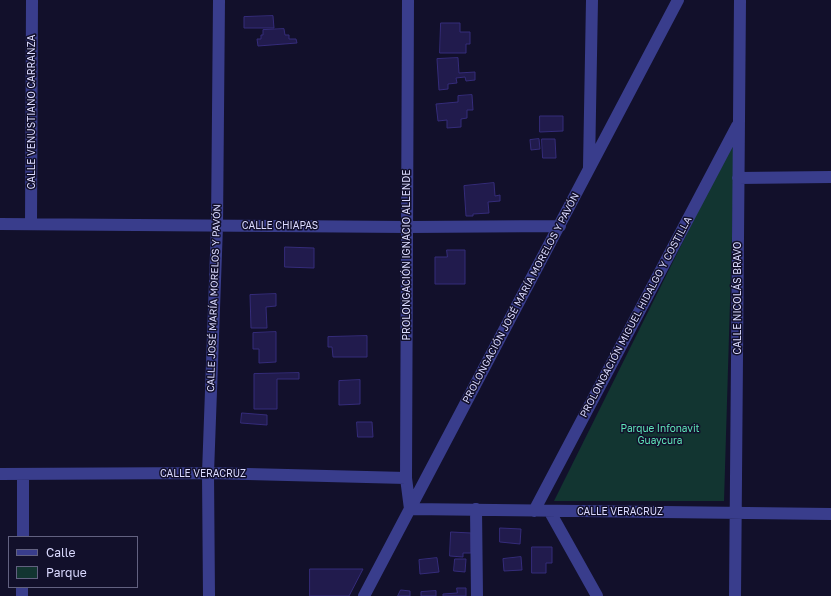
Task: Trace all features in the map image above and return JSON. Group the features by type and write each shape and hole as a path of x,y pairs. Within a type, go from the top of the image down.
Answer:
{"street":[{"name":"CALLE VENUSTIANO CARRANZA","path":"31,224 32,0"},
{"name":"CALLE JOSÉ MARÍA MORELOS Y PAVÓN","path":"208,596 208,474 217,226 219,0"},
{"name":"PROLONGACIÓN IGNACIO ALLENDE","path":"408,0 406,478 410,509"},
{"path":"589,170 592,0"},
{"name":"PROLONGACIÓN JOSÉ MARÍA MORELOS Y PAVÓN","path":"364,596 678,0"},
{"name":"CALLE NICOLÁS BRAVO","path":"735,596 740,0"},
{"name":"PROLONGACIÓN MIGUEL HIDALGO Y COSTILLA","path":"534,511 738,123"},
{"path":"738,178 831,177"},
{"name":"CALLE CHIAPAS","path":"0,224 408,227 560,226"},
{"name":"CALLE VERACRUZ","path":"0,474 208,474 406,478"},
{"path":"23,474 23,536"},
{"name":"CALLE VERACRUZ","path":"410,509 476,509 550,512 831,514"},
{"path":"476,509 477,596"},
{"path":"550,512 597,596"}],"green space":[{"name":"Parque Infonavit Guaycura","path":"735,137 724,501 554,501"}],"building":[{"path":"273,16 274,28 244,28 244,17"},
{"path":"441,23 460,23 460,32 470,32 470,44 466,44 466,53 440,53"},
{"path":"284,29 285,35 289,35 289,39 296,39 297,43 258,46 257,39 261,39 263,30"},
{"path":"458,58 459,73 475,72 475,80 466,81 465,77 456,78 457,83 448,84 448,89 439,90 437,59"},
{"path":"472,95 473,110 467,110 467,118 461,119 461,127 447,128 447,120 438,121 436,104 458,102 458,96"},
{"path":"540,116 563,116 563,131 540,132"},
{"path":"539,139 540,149 531,150 530,140"},
{"path":"542,139 555,139 556,158 543,158"},
{"path":"494,183 495,196 500,195 500,201 488,202 489,213 466,216 464,186"},
{"path":"285,247 314,248 314,268 285,267"},
{"path":"447,250 465,250 465,284 435,284 435,257 447,257"},
{"path":"276,294 276,306 266,307 267,328 251,328 250,295"},
{"path":"276,332 276,362 259,363 259,349 253,349 253,333"},
{"path":"367,336 367,357 333,357 332,347 328,347 328,337"},
{"path":"299,373 299,379 277,379 277,409 254,409 254,374"},
{"path":"360,380 360,404 339,405 339,381"},
{"path":"242,413 267,415 267,425 241,423"},
{"path":"357,422 372,422 373,437 358,437"},
{"path":"500,528 521,529 520,544 500,542"},
{"path":"451,532 471,533 471,553 463,553 463,557 450,556"},
{"path":"532,547 552,547 552,563 546,563 546,573 532,573"},
{"path":"521,557 522,570 504,571 503,559"},
{"path":"437,558 439,572 420,574 419,560"},
{"path":"455,559 466,559 465,572 454,571"},
{"path":"310,569 363,569 349,596 310,596"},
{"path":"457,588 466,588 466,596 443,596 443,594 457,593"},
{"path":"401,590 410,591 410,596 398,596"},
{"path":"436,591 436,596 421,596 421,592"}]}
